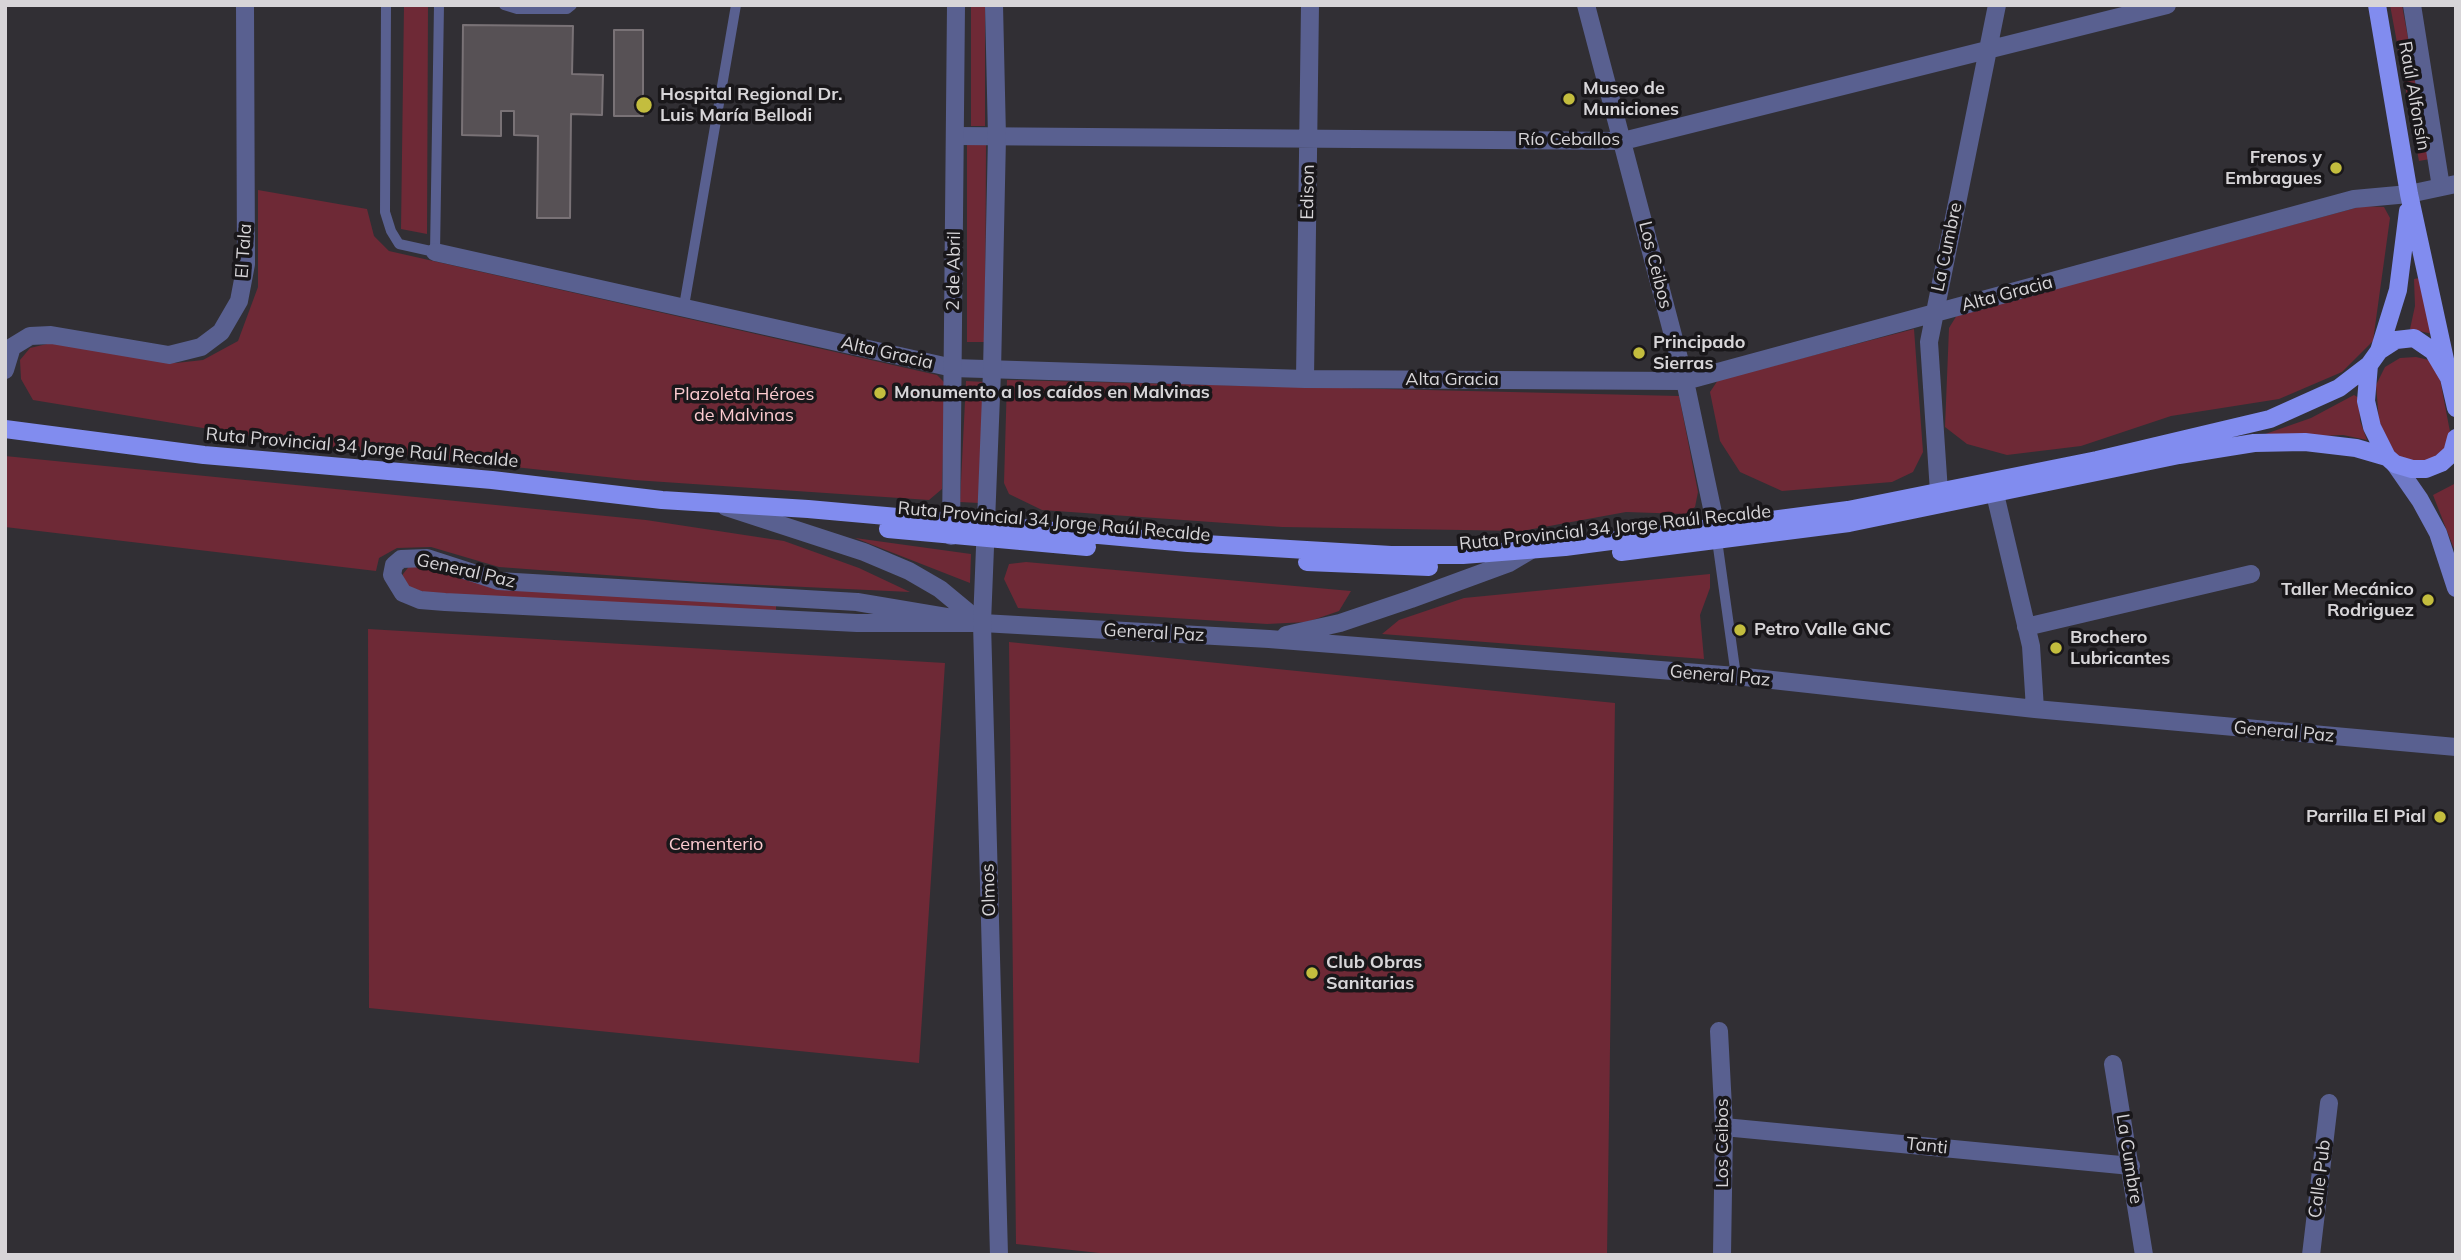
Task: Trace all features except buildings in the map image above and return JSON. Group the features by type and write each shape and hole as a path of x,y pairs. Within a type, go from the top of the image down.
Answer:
{"main road":[{"name":"Raúl Alfonsín","path":"2377,5 2410,194 2456,405"},
{"name":"Raúl Alfonsín","path":"2391,461 2372,427 2367,401 2374,358 2398,290 2410,194"},
{"name":"Ruta Provincial 34 Jorge Raúl Recalde","path":"984,532 1390,567 1509,563 1716,533 1847,510 2097,460 2270,419 2339,388 2396,340 2414,338 2433,351 2449,378"},
{"name":"Ruta Provincial 34 Jorge Raúl Recalde","path":"5,429 228,457 716,504 807,520 1391,555 1463,555 1849,523 2179,455 2254,443 2356,447 2412,469 2426,469 2441,463 2452,453 2456,438"},
{"path":"2391,461 2420,500 2438,533 2456,588"}],"street":[{"name":"El Tala","path":"5,370 12,347 30,336 51,335 169,355 201,347 221,332 239,301 246,264 245,5"},
{"name":"2 de Abril","path":"952,530 956,5"},
{"path":"984,532 992,371 997,137 994,5"},
{"name":"Edison","path":"1305,379 1310,5"},
{"name":"Los Ceibos","path":"1586,5 1685,382 1716,533"},
{"name":"La Cumbre","path":"1940,492 1929,342 1997,5"},
{"name":"Río Ceballos","path":"956,136 1623,141 2166,5"},
{"path":"2413,5 2449,186"},
{"name":"Alta Gracia","path":"435,252 953,368 1305,379 1685,382 2354,199 2410,194 2449,186"},
{"path":"1995,495 2031,646 2035,709"},
{"path":"716,504 864,552 909,571 940,589 982,623"},
{"name":"Olmos","path":"984,532 982,623 999,1255"},
{"path":"1269,639 1340,623 1509,563 1531,550"},
{"name":"General Paz","path":"982,623 857,602 498,581 427,558 401,559 394,565 392,575 403,593 420,600 857,623 982,623 1269,639 1736,676 2035,709 2456,747"},
{"path":"2026,627 2251,574"},
{"name":"Los Ceibos","path":"1719,1031 1724,1126 1722,1255"},
{"name":"La Cumbre","path":"2113,1064 2144,1255"},
{"name":"Calle Pub","path":"2311,1255 2329,1103"},
{"name":"Tanti","path":"1724,1126 2131,1166"}],"lane":[{"path":"386,5 385,212 391,231 399,244 435,252 439,5"},
{"path":"504,5 517,9 567,9 572,5"},
{"path":"684,306 736,5"},
{"path":"1716,533 1736,676"}],"green space":[{"path":"404,5 428,5 427,234 401,229"},
{"path":"971,5 985,5 985,126 971,126"},
{"path":"2390,5 2402,5 2430,159 2419,161"},
{"path":"967,145 986,145 985,342 967,342"},
{"name":"Plazoleta Héroes de Malvinas","path":"258,190 367,209 374,236 389,251 937,375 945,383 942,489 929,500 634,480 294,443 33,400 21,379 20,360 30,348 51,343 176,363 203,360 238,341 258,287"},
{"path":"2363,206 2384,207 2390,218 2373,341 2342,372 2279,399 2171,416 2081,446 2007,455 1967,444 1945,427 1949,328 1957,315"},
{"path":"2424,277 2437,335 2410,329 2415,306 2414,279"},
{"path":"1914,329 1923,452 1913,472 1892,482 1782,491 1740,472 1720,441 1710,392 1718,380"},
{"path":"2400,358 2429,360 2439,374 2451,437 2437,462 2406,464 2391,451 2379,421 2376,385 2385,367"},
{"path":"1007,380 1679,396 1698,492 1695,507 1685,514 1626,512 1522,531 1282,527 1042,510 1009,494 1004,483"},
{"path":"966,381 985,382 979,503 960,502"},
{"path":"2354,395 2359,398 2360,421 2367,440 2343,435 2251,439 2311,418"},
{"path":"5,456 646,520 784,541 859,568 910,592 700,582 499,567 431,547 397,548 379,558 376,571 5,527"},
{"path":"2456,483 2456,554 2433,495"},
{"path":"855,538 971,554 970,583"},
{"path":"1026,562 1351,591 1339,611 1307,622 1267,624 1018,608 1004,579 1009,564"},
{"path":"411,564 776,606 776,614 432,595 403,585 403,574"},
{"path":"1710,574 1710,588 1700,615 1704,659 1382,634 1399,620 1464,598"},
{"name":"Cementerio","path":"368,629 945,663 919,1063 369,1008"},
{"name":"Club Obras Sanitarias","path":"1009,642 1615,703 1607,1255 1118,1255 1016,1244"}],"place":[{"name":"Museo de Municiones","path":"1569,99"},
{"name":"Hospital Regional Dr. Luis María Bellodi","path":"644,105"},
{"name":"Frenos y Embragues","path":"2336,168"},
{"name":"Principado Sierras","path":"1639,353"},
{"name":"Monumento a los caídos en Malvinas","path":"880,393"},
{"name":"Taller Mecánico Rodriguez","path":"2428,600"},
{"name":"Petro Valle GNC","path":"1740,630"},
{"name":"Brochero Lubricantes","path":"2056,648"},
{"name":"Parrilla El Pial","path":"2440,817"},
{"name":"Club Obras Sanitarias","path":"1312,973"}]}
